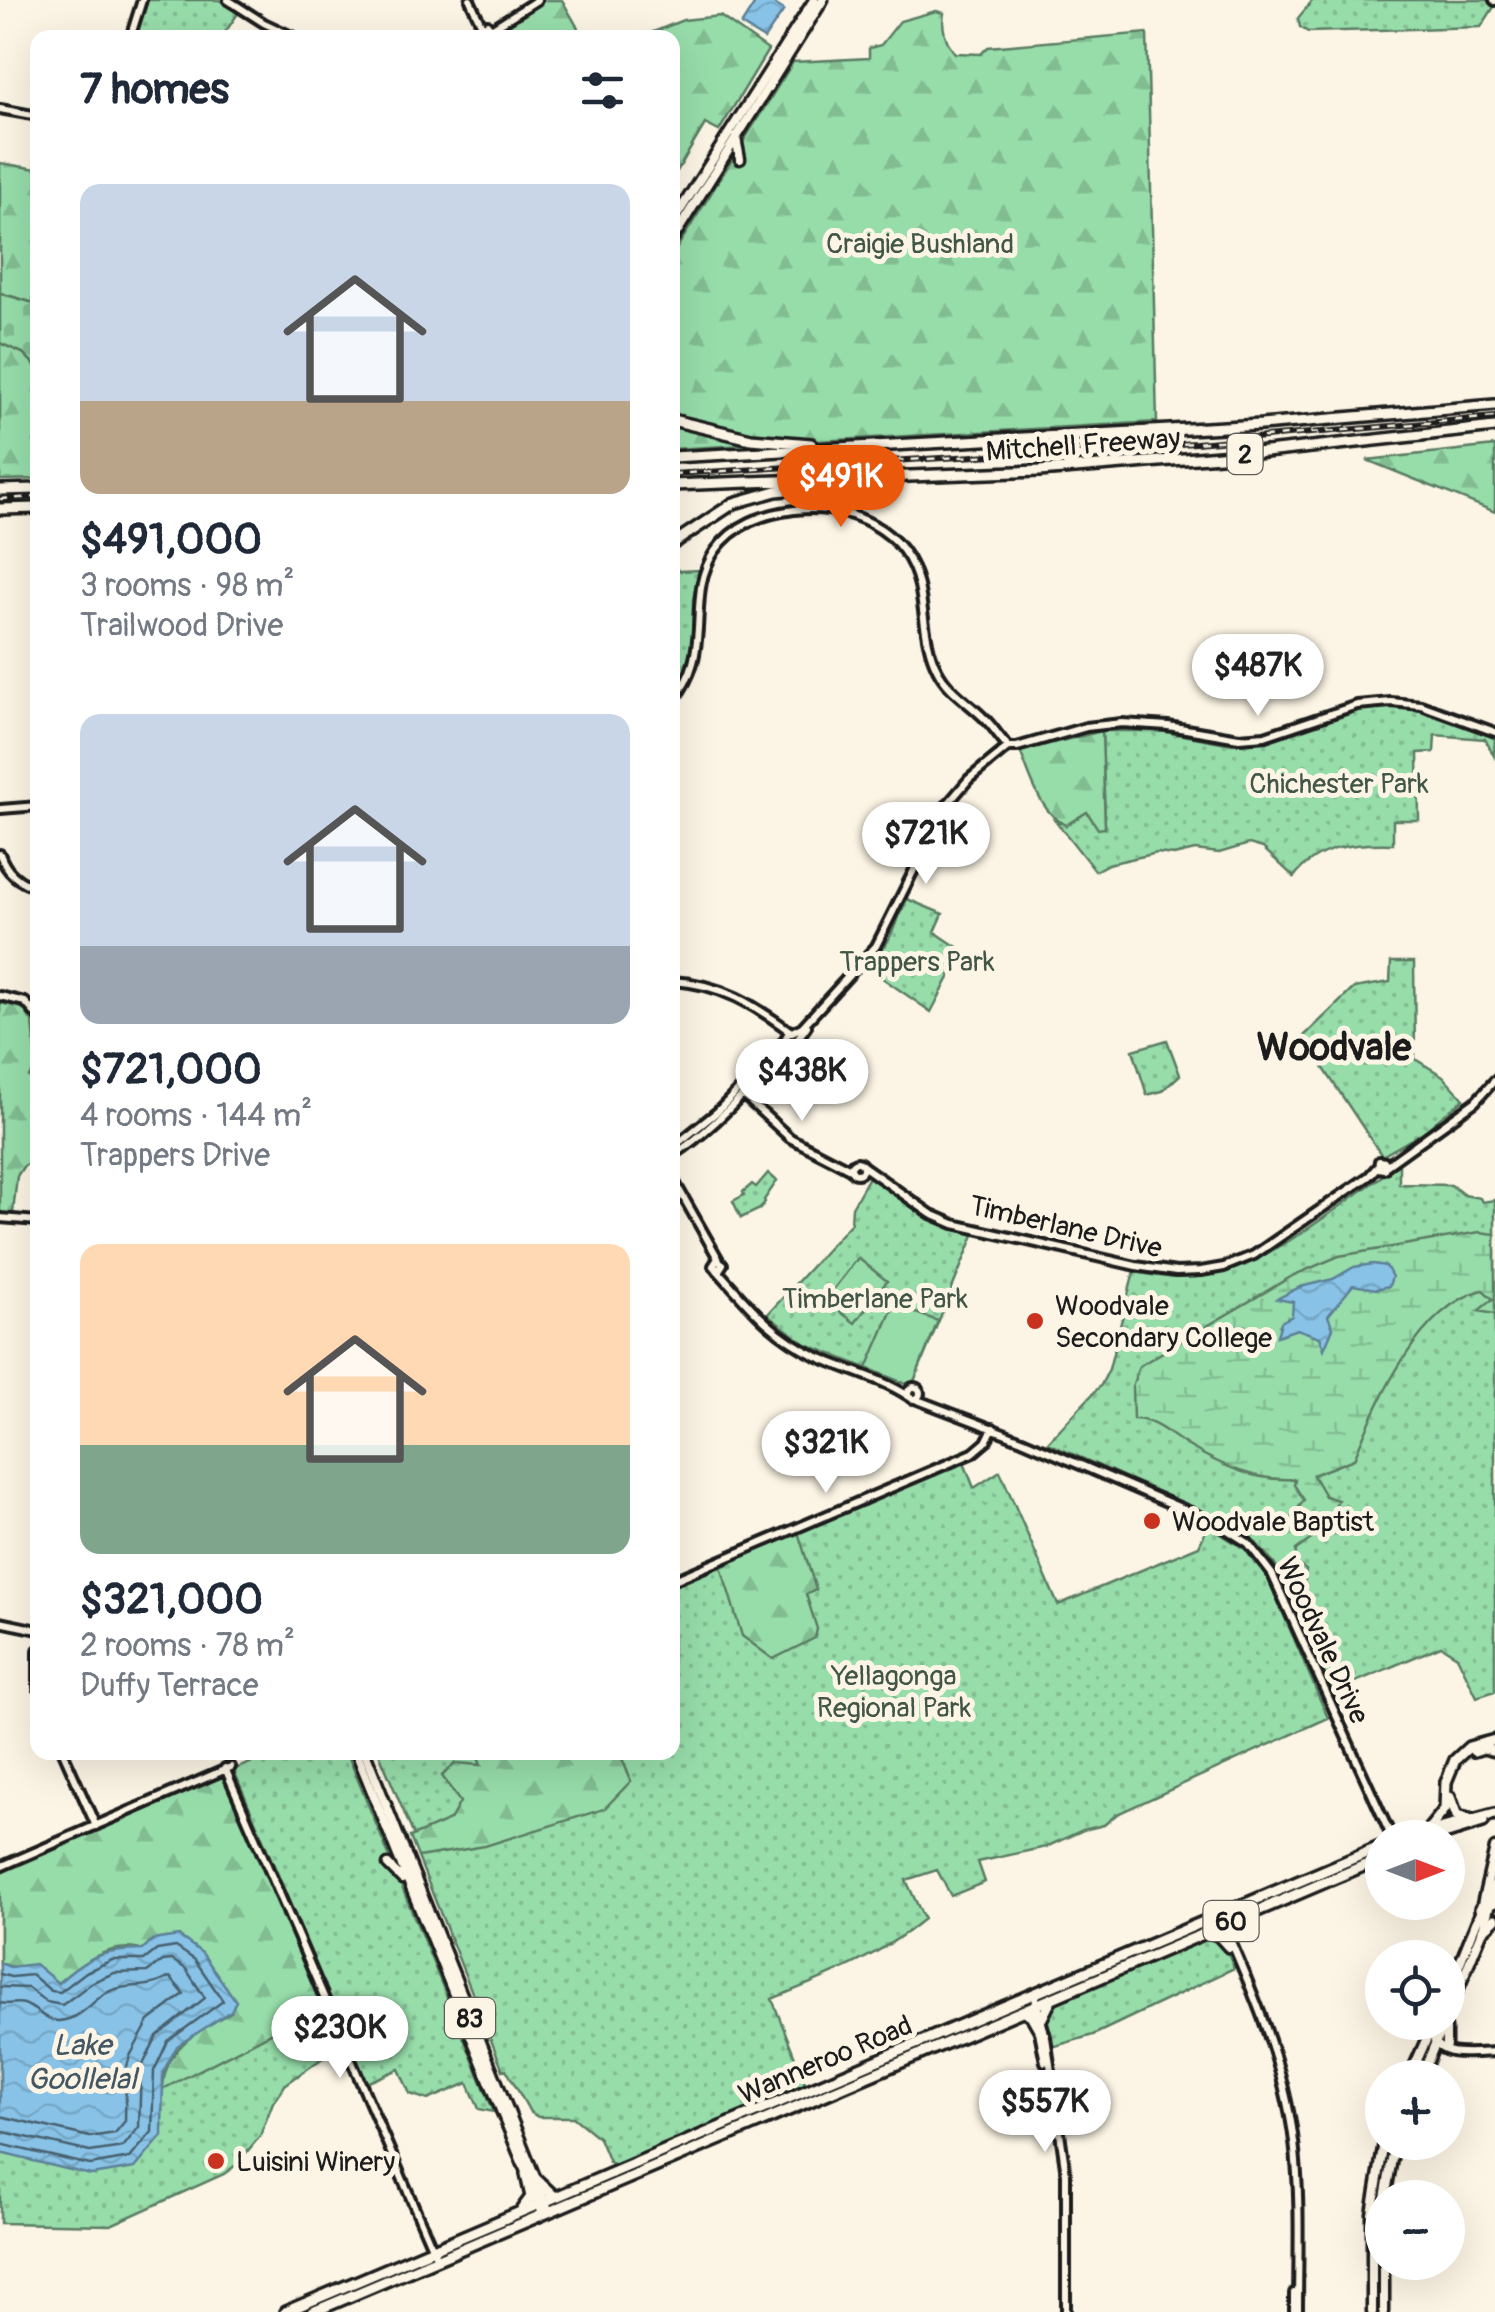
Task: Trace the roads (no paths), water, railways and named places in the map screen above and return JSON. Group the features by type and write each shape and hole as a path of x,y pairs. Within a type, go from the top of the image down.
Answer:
{"highway":[{"name":"Mitchell Freeway","path":"680,457 1261,425 1495,404"},
{"path":"680,422 751,439 848,448"},
{"name":"Mitchell Freeway","path":"680,485 881,479 1256,454 1495,427"},
{"path":"680,538 714,514 754,496 881,479"},
{"path":"0,490 30,489"},
{"path":"0,510 30,508"},
{"path":"1468,1819 1457,1816 1452,1806 1450,1784 1454,1772 1472,1751 1494,1743"},
{"path":"1438,1820 1446,1808 1446,1782 1455,1760 1469,1747 1494,1743"},
{"path":"1465,1820 1494,1817"},
{"path":"1465,1825 1494,1817"},
{"name":"Wanneroo Road","path":"285,2312 328,2307 432,2252 1032,2003 1365,1854"},
{"name":"Wanneroo Road","path":"328,2307 432,2252 516,2214 547,2206 1032,2003 1056,1997 1208,1931 1220,1921 1239,1918 1365,1865"},
{"path":"1208,1931 1229,1941 1239,1918"},
{"path":"1483,1930 1495,1919"},
{"path":"1032,2003 1032,2017 1041,2024 1046,2005 1056,1997"},
{"path":"531,2176 547,2206"},
{"path":"516,2214 530,2200 531,2176"}],"main road":[{"path":"805,14 806,0"},
{"path":"680,210 805,14 819,1"},
{"path":"680,227 819,1"},
{"path":"736,138 740,159"},
{"name":"83","path":"359,1760 408,1886 547,2206"},
{"name":"83","path":"368,1760 531,2176"},
{"path":"1465,1967 1483,1930 1495,1848"},
{"path":"388,1865 408,1886"},
{"path":"1465,1961 1495,1884"},
{"path":"1418,2060 1426,2040"},
{"path":"1428,2060 1437,2040"},
{"path":"1446,2040 1446,2045"},
{"path":"1372,2312 1372,2214 1381,2160"},
{"path":"1384,2280 1384,2312"}],"street":[{"path":"133,30 142,0"},
{"path":"224,0 272,30"},
{"path":"224,0 279,30"},
{"path":"472,0 486,27"},
{"path":"482,30 533,0"},
{"path":"479,30 486,27"},
{"path":"0,109 30,115"},
{"path":"680,692 694,663 699,591 718,548 736,530 760,517 805,509 830,510 868,522 901,548 916,574 930,652 937,669 950,688 986,719 1009,749"},
{"path":"680,1150 699,1137 880,946 962,790 1009,749 1086,727 1122,724 1168,726 1239,738 1265,736 1357,705 1391,702 1421,705 1495,732"},
{"path":"0,808 30,805"},
{"path":"0,854 10,873 30,887"},
{"path":"0,864 24,888 30,889"},
{"path":"680,983 698,983 743,998 792,1037"},
{"path":"0,996 25,1002 30,1008"},
{"name":"Timberlane Drive","path":"742,1091 790,1138 888,1183 931,1214 954,1224 1136,1266 1186,1272 1224,1267 1254,1254 1475,1102 1495,1080"},
{"path":"680,1141 742,1091"},
{"name":"Woodvale Drive","path":"680,1195 718,1265 741,1296 782,1333 820,1354 1218,1524 1252,1547 1272,1574 1381,1820"},
{"path":"0,1220 30,1222"},
{"path":"680,1576 976,1448 992,1427"},
{"path":"0,1620 30,1627"},
{"path":"68,1760 97,1824"},
{"path":"0,1866 228,1770 432,2252"},
{"path":"1220,1921 1267,2041 1287,2122 1296,2312"},
{"path":"1032,2003 1041,2024 1066,2174 1065,2312"},
{"path":"1434,2040 1435,2044"},
{"path":"1435,2044 1452,2053 1495,2052"},
{"path":"1420,2055 1435,2044 1456,2051"}],"water":[{"path":"757,0 768,0 784,10 764,39 741,25"},
{"path":"1386,1266 1392,1277 1389,1286 1376,1289 1353,1285 1328,1316 1333,1328 1324,1349 1320,1337 1297,1329 1277,1336 1281,1322 1292,1316 1293,1302 1277,1299 1300,1287 1333,1279 1354,1267"},
{"name":"Lake Goollelal","path":"179,1936 202,1953 236,2001 231,2011 177,2046 163,2072 162,2136 135,2168 91,2175 0,2153 0,1963 10,1967 35,1964 58,1983 96,1957 142,1950 152,1940"}],"railway":[{"path":"680,474 1196,443 1495,417"},
{"path":"0,499 30,497"}],"place":[{"name":"Woodvale Secondary College","path":"1035,1321"},
{"name":"Woodvale Baptist","path":"1152,1521"},
{"name":"Luisini Winery","path":"216,2161"}],"district":[{"name":"Woodvale","path":"1334,1047"}],"park label":[{"name":"Craigie Bushland","path":"920,243"},
{"name":"Chichester Park","path":"1339,783"},
{"name":"Trappers Park","path":"917,961"},
{"name":"Timberlane Park","path":"875,1298"},
{"name":"Yellagonga Regional Park","path":"894,1691"}]}
